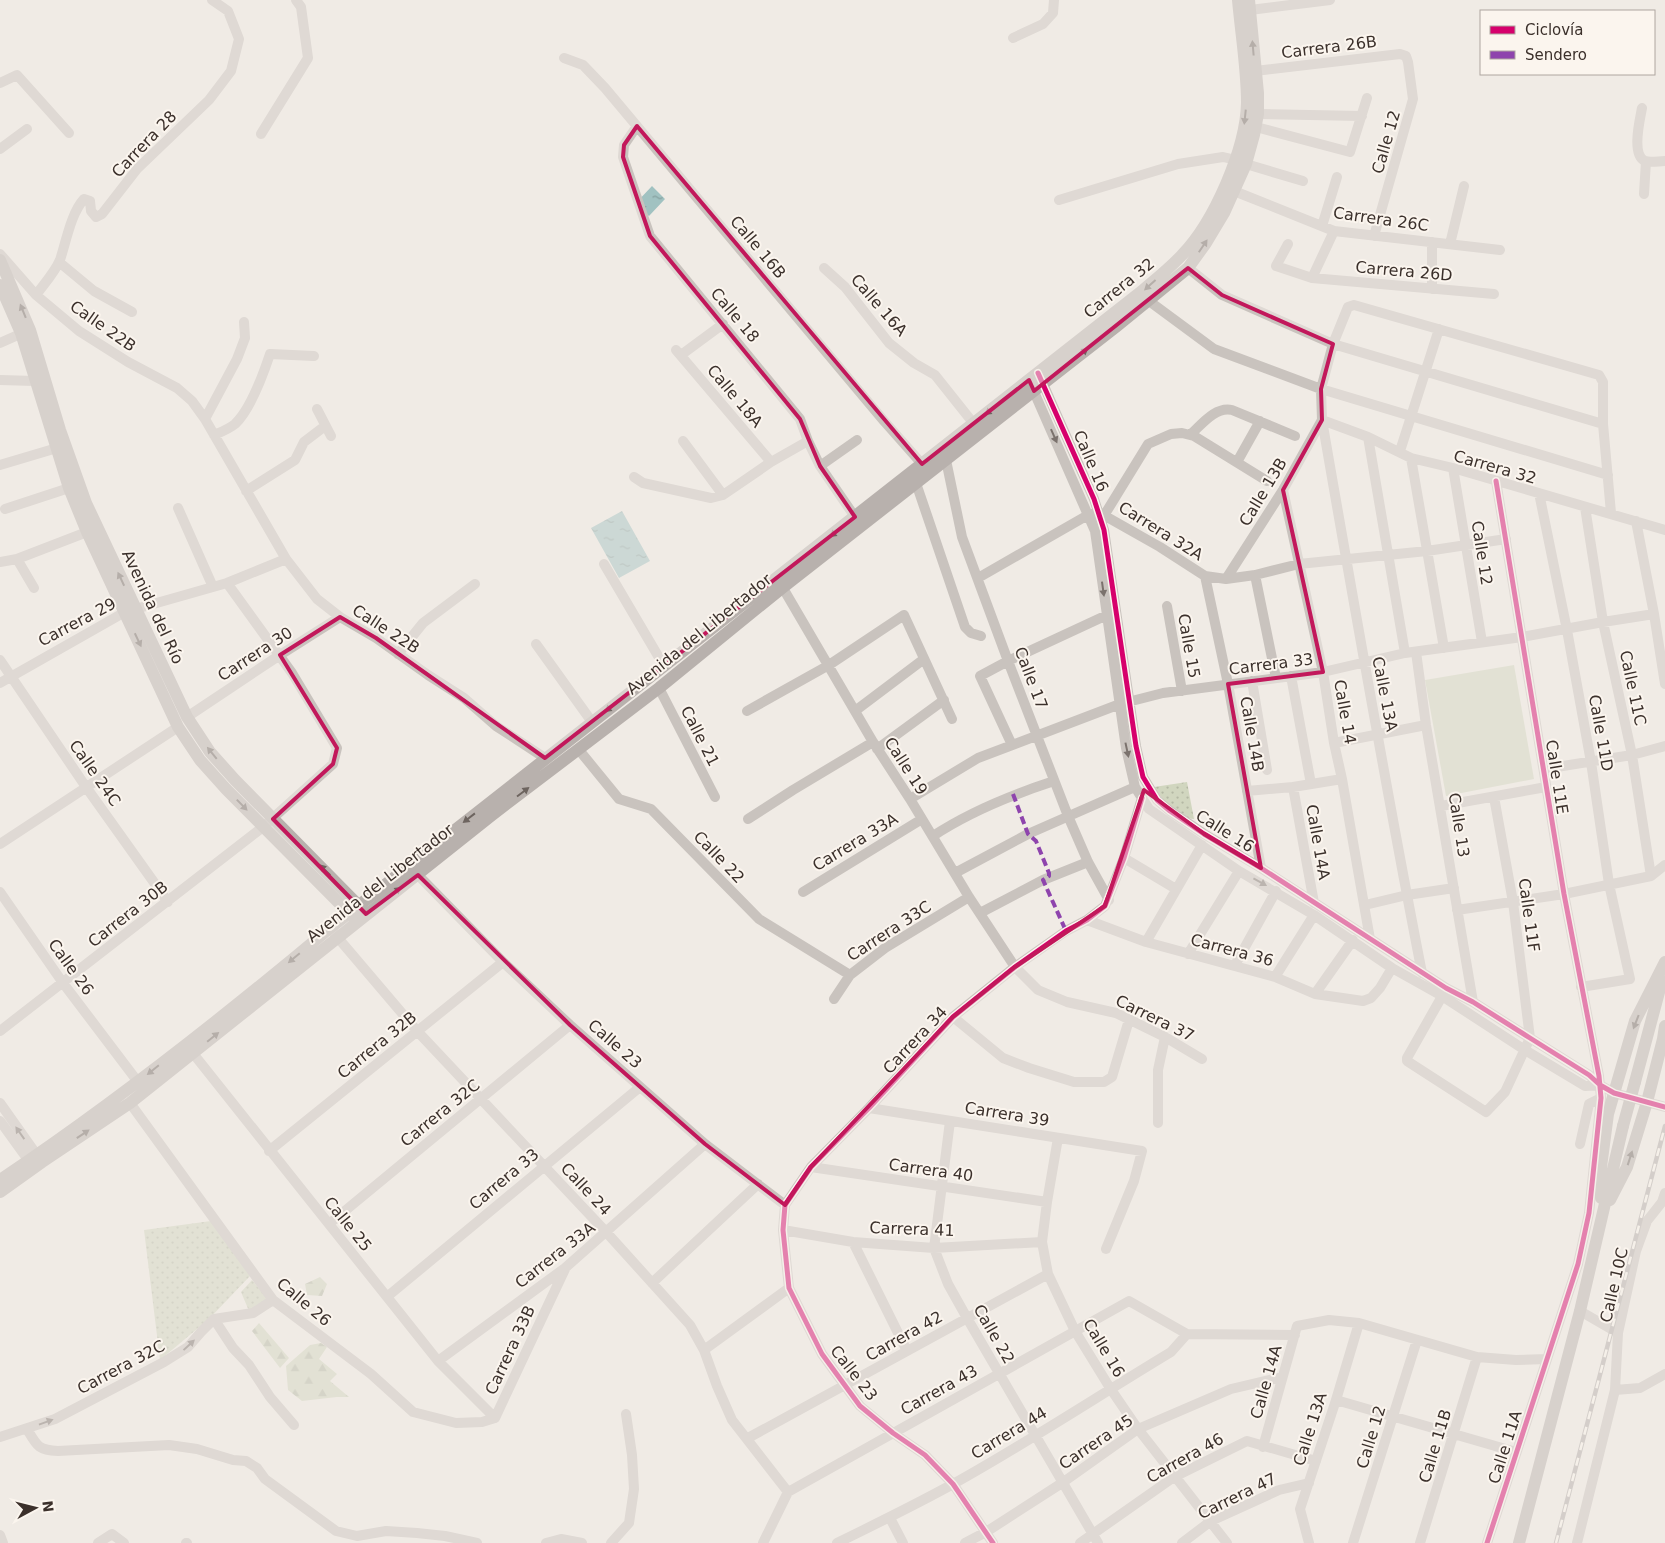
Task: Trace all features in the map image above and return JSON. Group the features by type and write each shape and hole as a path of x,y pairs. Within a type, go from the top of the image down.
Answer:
{"main road":[{"name":"Avenida del Libertador","path":"1214,208 1241,162 1247,103 1238,0"},
{"name":"Avenida del Libertador","path":"358,913 418,875 492,815 659,688 855,517 922,464 974,424 1036,382 1149,300 1188,268 1210,236 1234,191 1241,162 1257,120 1258,93 1249,5"},
{"name":"Carrera 32","path":"1036,382 1183,255 1214,208"},
{"name":"Avenida del Río","path":"0,260 86,503 178,726 200,760 268,823 358,913"},
{"name":"Avenida del Río","path":"0,285 26,332 35,381 69,488 87,532 187,717 210,752 268,823"},
{"name":"Avenida del Libertador","path":"0,1180 130,1103 189,1049 358,913 545,758 664,666 916,483 946,460 1036,382"},
{"path":"1601,1218 1601,1167 1608,1114 1636,1020 1665,962"},
{"path":"1519,1543 1580,1311 1623,1126 1665,968"},
{"path":"1601,1218 1627,1167 1647,1102 1665,1026"},
{"name":"Avenida del Libertador","path":"0,1192 35,1161 138,1082 189,1049"}],"street":[{"name":"Carrera 28","path":"59,262 68,232 80,203 84,199 90,201 91,211 96,217 102,214 136,169 209,100 231,71 240,39 228,11 212,0"},
{"path":"262,134 308,58 301,7 296,0"},
{"path":"1013,38 1043,24 1054,13 1054,0"},
{"path":"1249,5 1330,0"},
{"name":"Carrera 26B","path":"1255,71 1400,54 1406,56"},
{"name":"Calle 12","path":"1374,236 1414,99 1406,56"},
{"name":"Calle 16B","path":"564,58 583,65 605,88 877,414 922,464"},
{"path":"0,83 17,75 69,132"},
{"path":"1257,120 1350,152 1367,98"},
{"path":"1642,108 1637,142 1640,156 1646,161 1665,161"},
{"path":"1257,120 1362,116"},
{"name":"Calle 18","path":"636,126 624,145 623,157 650,236 800,419 820,466 855,517"},
{"path":"0,148 27,129"},
{"path":"1059,200 1178,164 1222,157 1303,181"},
{"path":"1644,194 1646,161"},
{"path":"1322,226 1337,177"},
{"path":"1450,244 1464,186"},
{"name":"Carrera 26C","path":"1234,191 1334,231 1500,250"},
{"path":"1312,278 1334,231"},
{"path":"1432,242 1432,289"},
{"name":"Carrera 26D","path":"1288,244 1276,266 1312,278 1494,294"},
{"name":"Calle 22B","path":"0,254 36,295 79,331 128,362 176,388 192,401 205,419 286,559 317,599 340,617 376,638 464,698 496,726 545,758"},
{"path":"36,295 59,262 94,292 132,312"},
{"name":"Calle 16A","path":"824,268 845,287 890,343 914,362 935,375 974,424"},
{"path":"1188,268 1222,295 1333,344 1603,424"},
{"path":"1149,300 1214,349 1321,389 1608,475"},
{"name":"Calle 13A","path":"1422,973 1363,663 1322,420 1321,389 1333,344 1350,305 1439,330"},
{"path":"205,419 237,360 245,338 244,322"},
{"name":"Calle 18A","path":"723,324 678,352 771,462"},
{"path":"1400,451 1439,330 1599,375 1602,382 1603,424 1611,513"},
{"path":"0,343 26,332"},
{"path":"214,435 233,426 240,419 262,380 270,354 314,356"},
{"path":"0,380 35,381"},
{"name":"Calle 16","path":"1036,382 1104,530 1124,703 1126,748 1135,787 1149,809 1239,871 1314,915 1392,968 1444,992 1473,1002 1599,1081 1614,1093 1665,1107"},
{"path":"317,409 331,436"},
{"path":"1191,434 1222,410 1232,410 1295,436"},
{"name":"Carrera 32","path":"1322,420 1368,437 1411,458 1453,468 1665,530"},
{"name":"Calle 13B","path":"1226,579 1283,490 1322,420"},
{"path":"1237,462 1260,421"},
{"path":"246,491 295,460 304,442 325,426"},
{"path":"978,578 1097,513 1148,444 1165,436 1182,433 1191,434 1267,482"},
{"path":"1368,437 1404,653"},
{"path":"820,466 857,440"},
{"path":"683,441 723,495"},
{"path":"634,477 643,484 711,498 723,495 771,462 808,441"},
{"path":"0,465 57,448"},
{"path":"1411,458 1444,648"},
{"name":"Calle 17","path":"946,460 962,537 1068,816 1088,862 1109,900"},
{"name":"Calle 12","path":"1453,468 1482,642"},
{"name":"Calle 11E","path":"1496,481 1564,894 1601,1098"},
{"path":"916,483 964,627 971,633 981,636"},
{"path":"5,509 69,488"},
{"name":"Calle 14","path":"1283,490 1323,672 1370,940"},
{"name":"Calle 11D","path":"1539,493 1591,762 1609,884 1630,979 1581,987"},
{"name":"Calle 11C","path":"1585,507 1603,622 1632,755 1651,876"},
{"path":"178,508 213,587"},
{"name":"Calle 16","path":"1097,513 1095,531 1107,615 1124,703 1143,777 1156,800 1204,834 1261,868 1422,973 1444,992 1525,1050 1585,1086 1599,1081"},
{"name":"Carrera 32A","path":"1097,513 1205,576 1226,579 1255,575 1299,564 1427,551 1506,539"},
{"path":"1636,521 1663,660 1665,684"},
{"path":"0,562 17,559 87,532"},
{"path":"17,559 34,588"},
{"name":"Carrera 29","path":"0,683 11,675 130,611 227,583 286,559"},
{"path":"604,564 664,666"},
{"path":"1255,575 1276,678"},
{"name":"Calle 14B","path":"1205,576 1228,684 1261,868"},
{"name":"Carrera 30B","path":"0,1031 268,823 333,764 337,748 319,716 280,655 227,583"},
{"name":"Calle 19","path":"779,583 875,746 910,799 969,897 1015,966"},
{"path":"398,654 423,623 475,584"},
{"name":"Calle 15","path":"1167,606 1182,691"},
{"name":"Carrera 33","path":"910,799 978,758 1124,703 1164,693 1323,672 1404,653 1567,630 1654,614"},
{"path":"748,711 828,665 904,615 952,719"},
{"path":"1012,745 980,676 1107,615"},
{"name":"Carrera 30","path":"187,717 340,617"},
{"path":"536,644 592,722"},
{"name":"Calle 13","path":"1416,652 1426,725 1473,1002"},
{"path":"854,711 924,659"},
{"name":"Calle 24C","path":"0,660 86,787 168,902"},
{"name":"Calle 14A","path":"1291,676 1311,784"},
{"path":"1252,681 1267,770"},
{"name":"Calle 21","path":"659,688 715,797"},
{"path":"748,818 793,790 875,746 944,700"},
{"path":"1334,743 1426,725"},
{"path":"0,844 178,726"},
{"path":"1544,769 1632,755 1665,746"},
{"name":"Calle 22","path":"579,750 619,799 650,809 759,919 850,975"},
{"path":"1247,791 1293,787 1342,779"},
{"path":"933,836 957,820 1005,798 1054,781"},
{"path":"955,873 1028,834 1135,787"},
{"name":"Calle 14A","path":"1293,787 1314,903"},
{"path":"1441,806 1546,787"},
{"name":"Calle 11F","path":"1494,797 1513,902 1530,1038"},
{"path":"1109,900 1142,798"},
{"name":"Carrera 33A","path":"803,892 922,819"},
{"path":"1146,942 1202,845"},
{"path":"1124,858 1176,889"},
{"path":"980,913 1043,880 1088,862"},
{"path":"1457,910 1564,894 1651,876 1665,865"},
{"path":"1188,954 1239,871"},
{"name":"Calle 23","path":"418,875 503,962 570,1025 705,1144 785,1205 783,1230 789,1288 822,1354 860,1406 924,1455 953,1484 993,1543"},
{"path":"1365,905 1407,895 1454,888"},
{"path":"1235,965 1276,891"},
{"name":"Calle 26","path":"0,892 63,984 138,1082"},
{"name":"Carrera 33C","path":"834,999 850,975 885,948 969,897"},
{"name":"Carrera 34","path":"785,1205 811,1167 953,1017 1015,966 1066,931 1088,920 1106,906 1109,900"},
{"path":"1275,977 1314,915"},
{"name":"Carrera 36","path":"1088,920 1146,942 1275,977 1315,994 1363,1001 1370,998 1380,988 1392,968"},
{"name":"Calle 24","path":"333,933 418,1032 607,1233 690,1325 704,1350 732,1420 748,1438 788,1492"},
{"path":"1315,994 1353,940"},
{"name":"Carrera 32B","path":"269,1151 503,962"},
{"name":"Carrera 37","path":"1015,966 1038,990 1067,1002 1116,1013 1165,1037 1202,1059"},
{"path":"1444,992 1407,1061 1486,1112 1505,1092 1530,1038"},
{"path":"953,1017 1003,1058 1074,1082 1104,1082 1112,1077 1129,1020"},
{"name":"Carrera 32C","path":"329,1224 570,1025"},
{"path":"1158,1123 1158,1070 1165,1037"},
{"name":"Calle 25","path":"189,1049 438,1361 495,1418"},
{"name":"Carrera 33","path":"388,1296 640,1087"},
{"path":"1580,1144 1590,1104 1601,1098"},
{"name":"Calle 11A","path":"1486,1543 1578,1264 1589,1213 1601,1098"},
{"path":"0,1103 35,1161"},
{"name":"Calle 26","path":"130,1103 273,1300 371,1374 412,1412 456,1423 482,1422 495,1418"},
{"name":"Carrera 39","path":"868,1108 1142,1151 1134,1181 1106,1249"},
{"name":"Calle 22","path":"950,1120 934,1248 948,1284 1095,1539"},
{"path":"0,1121 35,1161"},
{"name":"Calle 16","path":"1058,1138 1046,1202 1042,1242 1048,1274 1075,1331 1110,1388 1138,1430 1227,1543"},
{"name":"Carrera 33A","path":"438,1361 565,1268 607,1233 705,1144"},
{"name":"Carrera 40","path":"811,1167 1046,1202"},
{"path":"652,1283 758,1184"},
{"name":"Calle 10C","path":"1577,1543 1615,1390 1618,1333 1636,1251 1647,1221 1664,1200"},
{"name":"Carrera 41","path":"783,1230 853,1242 934,1248 1042,1242"},
{"path":"853,1242 907,1351"},
{"name":"Carrera 33B","path":"495,1418 565,1268"},
{"name":"Carrera 42","path":"748,1438 1048,1274"},
{"path":"704,1350 789,1288"},
{"path":"273,1300 253,1313 214,1319 232,1348 249,1365 270,1397 294,1425"},
{"name":"Carrera 43","path":"788,1492 1129,1301 1187,1334"},
{"path":"1580,1311 1618,1333"},
{"name":"Carrera 32C","path":"0,1437 55,1419 164,1362 188,1347 214,1319"},
{"path":"1187,1334 1296,1330 1312,1322 1329,1320 1359,1323 1477,1357 1516,1360 1547,1359"},
{"name":"Calle 13A","path":"1310,1543 1300,1510 1359,1323"},
{"name":"Calle 14A","path":"1264,1447 1296,1330"},
{"name":"Carrera 44","path":"837,1543 890,1518 953,1484 1034,1436 1171,1352 1187,1334"},
{"name":"Calle 12","path":"1354,1543 1417,1340"},
{"name":"Calle 11B","path":"1420,1543 1477,1357"},
{"path":"1615,1390 1640,1388 1665,1374"},
{"name":"Carrera 45","path":"965,1543 986,1532 1062,1483 1138,1430 1231,1389 1282,1377"},
{"path":"1336,1400 1516,1452"},
{"path":"611,1543 630,1523 634,1489 632,1455 626,1414"},
{"path":"27,1429 36,1444 43,1450 58,1451 169,1445 197,1449 233,1460 246,1461 257,1468 265,1479 336,1531 356,1536 386,1531 445,1536 478,1543"},
{"name":"Carrera 46","path":"1080,1543 1095,1539 1174,1477 1247,1441 1316,1461"},
{"name":"Carrera 47","path":"1182,1543 1211,1521 1279,1490 1308,1483"},
{"path":"766,1542 788,1492"},
{"path":"890,1518 903,1543"},
{"path":"98,1543 112,1534 124,1543"},
{"path":"0,1535 3,1543"},
{"path":"546,1543 561,1539 582,1543"}],"highlighted area":[{"path":"637,126 922,464 1029,380 1034,391 1188,268 1222,295 1333,344 1321,389 1322,420 1283,490 1323,672 1228,684 1261,868 1204,834 1144,790 1105,906 1015,967 953,1017 811,1167 785,1205 705,1144 570,1025 418,875 366,914 273,819 333,764 337,748 280,655 340,617 376,638 545,758 855,517 820,466 800,419 650,236 623,157 624,145"}],"green space":[{"path":"1514,665 1534,779 1446,796 1425,680"},
{"path":"1187,782 1194,819 1177,812 1161,797 1154,787"},
{"path":"211,1221 250,1276 209,1319 160,1360 144,1230"},
{"path":"320,1277 327,1284 322,1296 307,1295 305,1284"},
{"path":"252,1280 268,1299 249,1311 241,1292"},
{"path":"259,1323 289,1358 280,1368 252,1331"},
{"path":"321,1343 327,1347 319,1359 337,1374 330,1381 349,1397 302,1401 288,1390 286,1366 310,1345"}],"water":[{"path":"652,186 665,199 649,216 635,204"},
{"path":"622,511 650,561 619,578 591,528"}],"railway":[{"path":"1556,1543 1665,1126"}],"marked path":[{"path":"1013,794 1028,834 1036,841 1049,873 1049,876 1043,880 1066,931"}],"cycle path":[{"path":"1038,373 1094,499 1104,530 1136,746 1143,777 1157,800 1204,834 1261,868 1446,988 1473,1002 1589,1075 1600,1085 1614,1093 1665,1107"},
{"path":"1487,1543 1578,1264 1589,1213 1601,1098 1599,1076 1564,894 1496,481"},
{"path":"993,1543 953,1484 925,1455 893,1433 860,1406 822,1354 789,1288 783,1230 785,1205 811,1167 869,1108 953,1017 1015,967 1105,906 1124,858 1142,798"}]}
